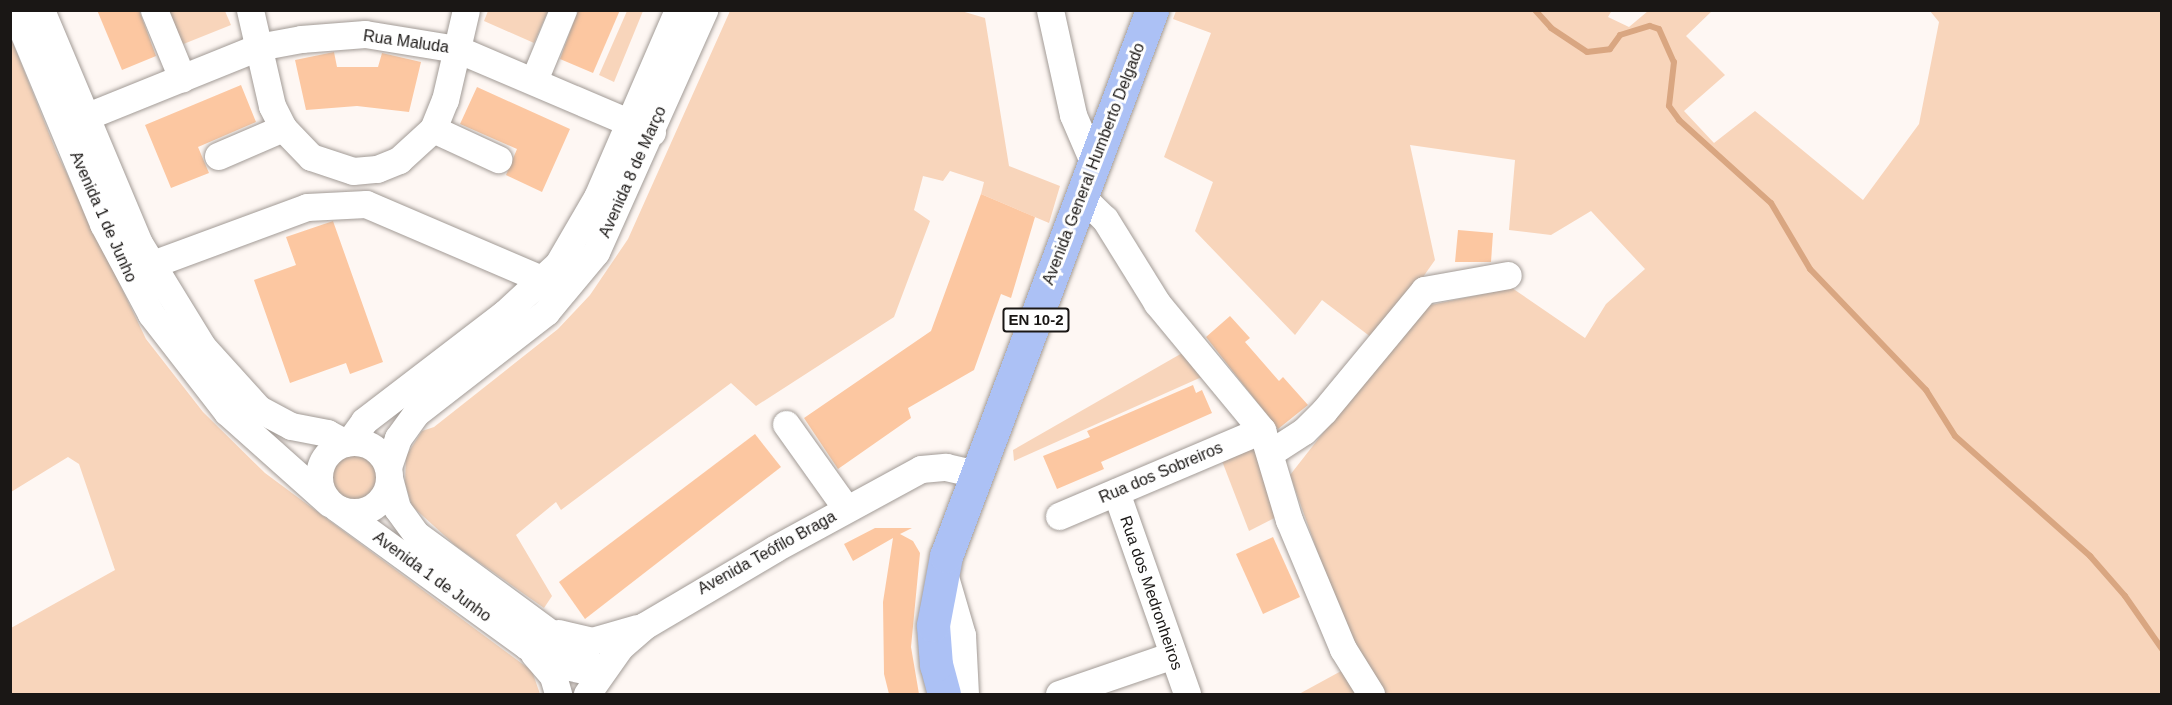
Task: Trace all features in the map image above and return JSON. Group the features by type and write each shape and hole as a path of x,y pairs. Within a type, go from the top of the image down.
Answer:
{"main road":[{"name":"Avenida General Humberto Delgado","path":"944,694 936,665 933,625 943,569 1152,10"}],"street":[{"name":"Avenida 1 de Junho","path":"14,10 103,224 151,314 227,412 333,505 535,637 592,641 644,626"},
{"name":"Avenida 1 de Junho","path":"41,10 150,265 202,346 259,409 291,426 327,433 347,442"},
{"path":"154,10 182,78"},
{"path":"250,10 272,106 283,128 311,157 353,171 377,169 399,160 433,129 445,100 466,10"},
{"path":"534,80 563,10"},
{"name":"Avenida 8 de Março","path":"388,472 398,438 416,413 546,312 571,287 596,252 614,218 678,10"},
{"name":"Avenida 8 de Março","path":"347,442 364,421 506,314 543,280 582,226 641,127 705,10"},
{"path":"1050,10 1073,115 1095,166"},
{"name":"Rua Maluda","path":"85,117 258,47 301,39 365,34 457,49 641,127"},
{"path":"218,156 283,128"},
{"path":"433,129 498,159"},
{"path":"1083,198 1105,219 1157,303 1266,442 1289,520 1338,639 1371,694"},
{"path":"150,265 307,207 366,204 543,280"},
{"name":"Rua dos Sobreiros","path":"1059,516 1116,492 1304,431 1324,411 1424,290 1508,275"},
{"path":"786,424 846,508"},
{"path":"347,442 377,450 388,472 376,505 357,512 333,505 320,486 320,467 331,450 347,442"},
{"name":"Avenida Teófilo Braga","path":"593,684 644,626 846,508 921,469 946,467 977,474"},
{"name":"Avenida 1 de Junho","path":"388,472 397,508 416,534 593,684"},
{"name":"Rua dos Medronheiros","path":"1116,492 1187,694"},
{"path":"943,569 962,635 964,694"},
{"name":"Avenida 1 de Junho","path":"535,637 553,676 558,694"},
{"path":"1059,694 1173,655"}],"shaded area":[{"path":"488,10 548,11 534,43 484,21"},
{"path":"958,10 985,18 1009,166 1060,186 1049,223 981,194 984,182 950,171 943,181 923,176 914,210 930,221 894,317 756,406 731,383 561,510 556,502 516,535 552,596 544,608 456,546 412,506 405,483 406,456 422,431 434,427 558,329 590,295 628,239 730,11"},
{"path":"1612,10 1608,17 1629,27 1648,11 1712,11 1686,36 1725,75 1684,111 1714,143 1755,111 1863,200 1919,124 1939,22 1930,11 2161,11 2161,694 1381,694 1357,662 1290,475 1388,350 1322,300 1295,335 1195,231 1213,182 1164,157 1211,33 1173,19 1176,11","holes":["1410,145 1515,160 1509,230 1551,235 1591,211 1645,269 1606,304 1585,338 1512,288 1416,308 1411,294 1435,260"]},
{"path":"161,11 225,11 231,25 176,47"},
{"path":"627,11 643,11 614,82 599,75"},
{"path":"11,38 56,151 146,339 203,412 265,473 532,671 540,694 11,694 11,628 115,570 79,464 68,457 11,492"},
{"path":"1184,352 1204,376 1014,461 1013,450"},
{"path":"1250,445 1260,448 1280,515 1249,531 1222,461"},
{"path":"354,452 363,454 374,463 379,477 377,486 368,497 354,502 345,500 334,491 329,477 331,468 340,457"},
{"path":"1343,670 1358,694 1299,694"}],"building":[{"path":"97,10 139,10 156,56 122,70"},
{"path":"578,10 620,10 593,73 560,59"},
{"path":"334,52 337,67 378,67 382,53 421,62 409,112 357,106 306,110 295,60"},
{"path":"241,85 256,122 198,147 209,173 171,188 145,125"},
{"path":"477,87 570,129 542,192 506,175 517,149 460,124"},
{"path":"981,194 1035,217 1011,298 1001,294 974,370 908,408 911,418 838,469 804,418 931,331"},
{"path":"333,221 383,362 350,374 346,363 290,383 254,280 296,265 286,237"},
{"path":"1458,230 1493,233 1491,262 1455,262"},
{"path":"1230,316 1250,338 1245,342 1279,381 1283,377 1308,405 1278,429 1206,337"},
{"path":"1193,385 1196,393 1202,390 1212,413 1101,462 1104,469 1057,489 1043,456 1090,437 1087,431"},
{"path":"755,434 781,467 585,619 559,582"},
{"path":"875,528 912,528 900,534 913,541 920,553 911,647 919,694 889,694 884,674 883,602 893,538 853,561 844,544"},
{"path":"1273,537 1300,597 1263,614 1236,554"}],"waterway":[{"path":"1535,10 1551,28 1587,52 1610,49 1620,35 1650,26 1659,29 1674,62 1669,106 1679,120 1771,203 1810,269 1926,390 1955,436 2090,556 2125,596 2162,649"}]}
